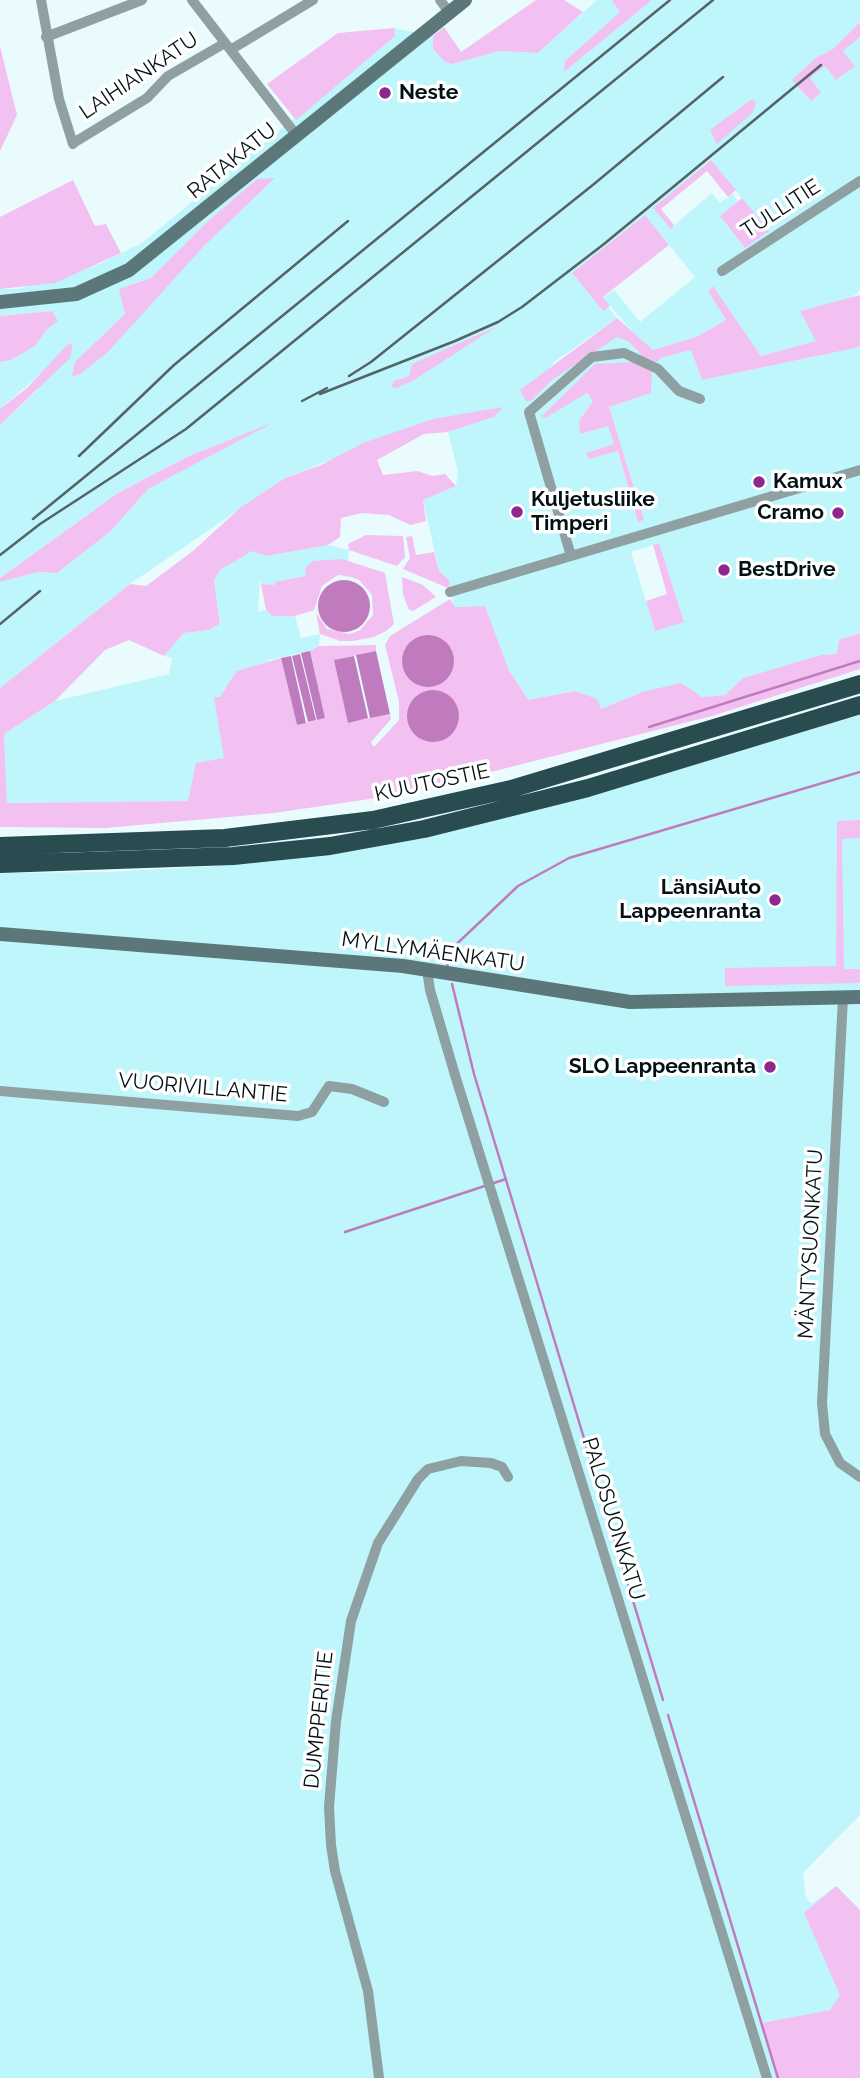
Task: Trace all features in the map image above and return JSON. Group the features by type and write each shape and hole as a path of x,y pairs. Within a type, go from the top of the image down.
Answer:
{"highway":[{"name":"KUUTOSTIE","path":"0,846 225,838 373,820 511,789 860,684"},
{"name":"KUUTOSTIE","path":"0,864 233,856 330,846 424,829 588,788 860,705"}],"main road":[{"name":"RATAKATU","path":"0,302 76,294 129,270 465,0"},
{"name":"MYLLYMÄENKATU","path":"0,934 427,970 630,1002 860,997"}],"street":[{"path":"41,0 46,37 142,0"},
{"path":"192,0 297,136"},
{"name":"LAIHIANKATU","path":"46,37 58,99 74,143 147,98 168,76 313,0"},
{"path":"440,0 449,12"},
{"name":"TULLITIE","path":"722,271 860,181"},
{"path":"571,556 529,412 592,357 624,353 659,369 679,391 701,399"},
{"path":"450,592 860,470"},
{"name":"PALOSUONKATU","path":"427,970 430,990 455,1075 767,2078"},
{"name":"MÄNTYSUONKATU","path":"843,998 822,1403 825,1434 840,1464 860,1477"},
{"name":"VUORIVILLANTIE","path":"0,1091 298,1116 312,1112 329,1086 352,1089 384,1102"},
{"name":"DUMPPERITIE","path":"379,2078 369,1991 335,1871 331,1845 330,1807 335,1721 351,1621 378,1543 418,1479 428,1469 461,1461 491,1463 502,1467 508,1477"}],"shaded area":[{"path":"536,0 564,0 583,12 538,53 500,51 452,64 445,62 433,49 433,36 444,27 461,52"},
{"path":"597,0 612,0 621,12 565,61 565,71 652,0 860,0 860,291 851,298 800,311 817,341 761,356 713,286 708,291 726,320 696,337 653,350 645,346 603,298 614,290 640,322 695,277 645,215 572,273 603,311 608,307 617,318 554,362 531,401 552,380 617,336 629,342 637,352 661,358 691,350 702,380 860,347 860,633 839,640 837,654 821,655 743,678 725,695 702,697 642,692 601,709 575,691 528,700 509,670 485,606 454,607 449,580 439,571 423,500 456,486 458,472 448,432 494,417 433,419 285,478 130,584 0,688 0,582 39,572 57,573 111,531 148,489 267,425 187,457 118,493 0,578 0,425 38,390 46,369 0,409 0,362 11,360 35,346 47,329 52,311 0,316 0,289 18,289 95,266 142,243 395,36 394,28 433,36 433,49 452,64 500,51 538,53","holes":["710,160 768,230 745,248 720,216 738,201 733,194 720,203 712,193 671,228 654,208","257,179 274,179 203,247 92,345 126,314 120,289 151,278 208,221","586,393 651,393 609,407 644,520 638,522 618,451 590,459 586,453 614,444 609,425 581,434 579,421 594,401","659,543 684,622 655,631 631,552"]},
{"path":"612,0 652,0 564,72 565,61 620,12"},
{"path":"860,22 860,37 843,51 855,66 836,80 825,66 810,78 821,93 811,101 792,80 816,58 833,49"},
{"path":"394,28 395,36 296,120 267,84 338,33"},
{"path":"0,46 17,115 0,151"},
{"path":"752,99 756,103 752,113 717,144 710,130"},
{"path":"711,160 736,190 728,197 707,171 661,209 674,225 671,229 653,208"},
{"path":"275,178 203,247 108,352 79,375 72,376 75,362 125,314 119,289 151,278 208,221 257,179"},
{"path":"73,180 95,226 106,224 121,253 55,283 0,289 0,217"},
{"path":"742,198 769,231 745,248 720,216"},
{"path":"645,215 669,245 603,297 610,306 603,311 572,273"},
{"path":"713,286 761,356 816,341 800,311 860,295 860,347 702,380 691,350 661,358 657,362 644,358 629,342 617,337 552,380 531,401 526,401 520,390 617,318 653,350 696,337 726,320 708,291"},
{"path":"52,311 58,321 47,329 35,346 11,360 0,362 0,316"},
{"path":"496,327 414,380 396,388 391,387 394,381 409,376 412,364"},
{"path":"73,343 70,358 0,425 0,409 28,387 67,345"},
{"path":"633,362 652,371 651,393 609,407 644,520 638,522 618,451 589,459 586,453 614,444 608,426 580,434 579,421 593,401 587,393 545,418 541,417 595,364"},
{"path":"503,407 494,417 448,432 424,434 377,460 383,475 417,471 433,476 445,474 456,486 423,500 426,521 410,525 389,515 362,513 341,518 340,537 328,545 267,556 252,551 220,570 214,580 220,624 209,630 184,633 164,656 129,640 105,650 55,701 4,734 7,803 188,801 196,763 224,758 214,697 220,697 237,671 281,658 297,725 325,718 310,651 319,646 376,645 376,651 335,660 348,722 390,714 391,719 371,742 374,747 399,720 399,702 385,645 390,636 450,599 455,607 485,606 509,670 528,700 575,691 597,699 601,709 642,692 681,683 702,697 725,695 743,678 821,655 837,654 839,640 860,633 860,669 712,716 404,794 274,813 105,828 0,827 0,688 130,584 146,586 193,551 240,508 285,478 321,465 363,443 433,419"},
{"path":"276,421 148,489 111,531 57,573 39,572 0,582 0,578 118,493 187,457"},
{"path":"366,535 403,536 405,557 397,566 349,550 348,544"},
{"path":"412,536 416,555 434,552 439,571 449,580 450,589 403,569 410,558 406,537"},
{"path":"659,543 684,622 655,631 646,601 667,594 653,545"},
{"path":"328,545 349,550 348,561 342,559 307,576 275,582 274,585 261,584 260,580 258,612 266,610 272,616 295,616 301,638 320,634 319,646 310,651 268,660 224,758 189,801 7,803 4,734 55,701 169,674 172,658 164,656 184,633 209,630 220,624 214,580 220,570 252,550 267,556"},
{"path":"342,559 385,573 394,624 386,631 374,637 353,641 340,641 320,634 316,613 327,629 350,634 360,630 373,615 372,595 359,580 351,577 338,575 322,586 314,610 295,616 272,616 266,610 261,584 274,585 275,582 306,576 305,568 313,561"},
{"path":"402,577 423,585 436,597 413,611 409,610 403,594"},
{"path":"344,580 354,582 362,588 368,596 368,616 362,624 354,630 344,632 334,630 326,624 320,616 318,606 320,596 326,588 334,582"},
{"path":"428,635 438,637 446,643 452,651 452,671 446,679 438,685 428,687 418,685 410,679 404,671 402,661 404,651 410,643 418,637"},
{"path":"310,651 325,718 317,720 301,653"},
{"path":"376,651 390,714 370,718 356,655"},
{"path":"300,654 316,720 308,722 292,656"},
{"path":"291,656 306,723 297,725 281,658"},
{"path":"354,656 368,718 348,723 334,660"},
{"path":"433,690 443,692 451,698 457,706 457,726 451,734 443,740 433,742 423,740 415,734 409,726 407,716 409,706 415,698 423,692"},
{"path":"860,715 860,1815 803,1873 806,1898 812,1904 836,1886 860,1910 860,2078 0,2078 0,873 108,872 217,866 325,855 424,838 591,796"},
{"path":"860,820 860,838 842,839 844,969 860,969 860,983 725,986 725,968 836,966 837,821"},
{"path":"836,1886 860,1910 860,2078 776,2078 762,2023 830,2010 840,1995 804,1913"}],"waterway":[{"path":"649,727 860,661"},
{"path":"448,967 445,955 518,886 569,858 860,772"},
{"path":"452,984 474,1074 663,1700"},
{"path":"345,1232 506,1179"},
{"path":"668,1715 778,2078"}],"railway":[{"path":"33,519 670,0"},
{"path":"0,555 40,524 186,429 713,0"},
{"path":"320,394 455,341 498,322 522,307 604,244 821,65"},
{"path":"349,376 371,362 594,184 723,77"},
{"path":"79,456 174,365 348,221"},
{"path":"302,401 327,388"},
{"path":"0,624 40,591"}],"place":[{"name":"Neste","path":"385,93"},
{"name":"Kamux","path":"759,482"},
{"name":"Kuljetusliike Timperi","path":"517,512"},
{"name":"Cramo","path":"838,513"},
{"name":"BestDrive","path":"724,570"},
{"name":"LänsiAuto Lappeenranta","path":"775,900"},
{"name":"SLO Lappeenranta","path":"770,1067"}]}
